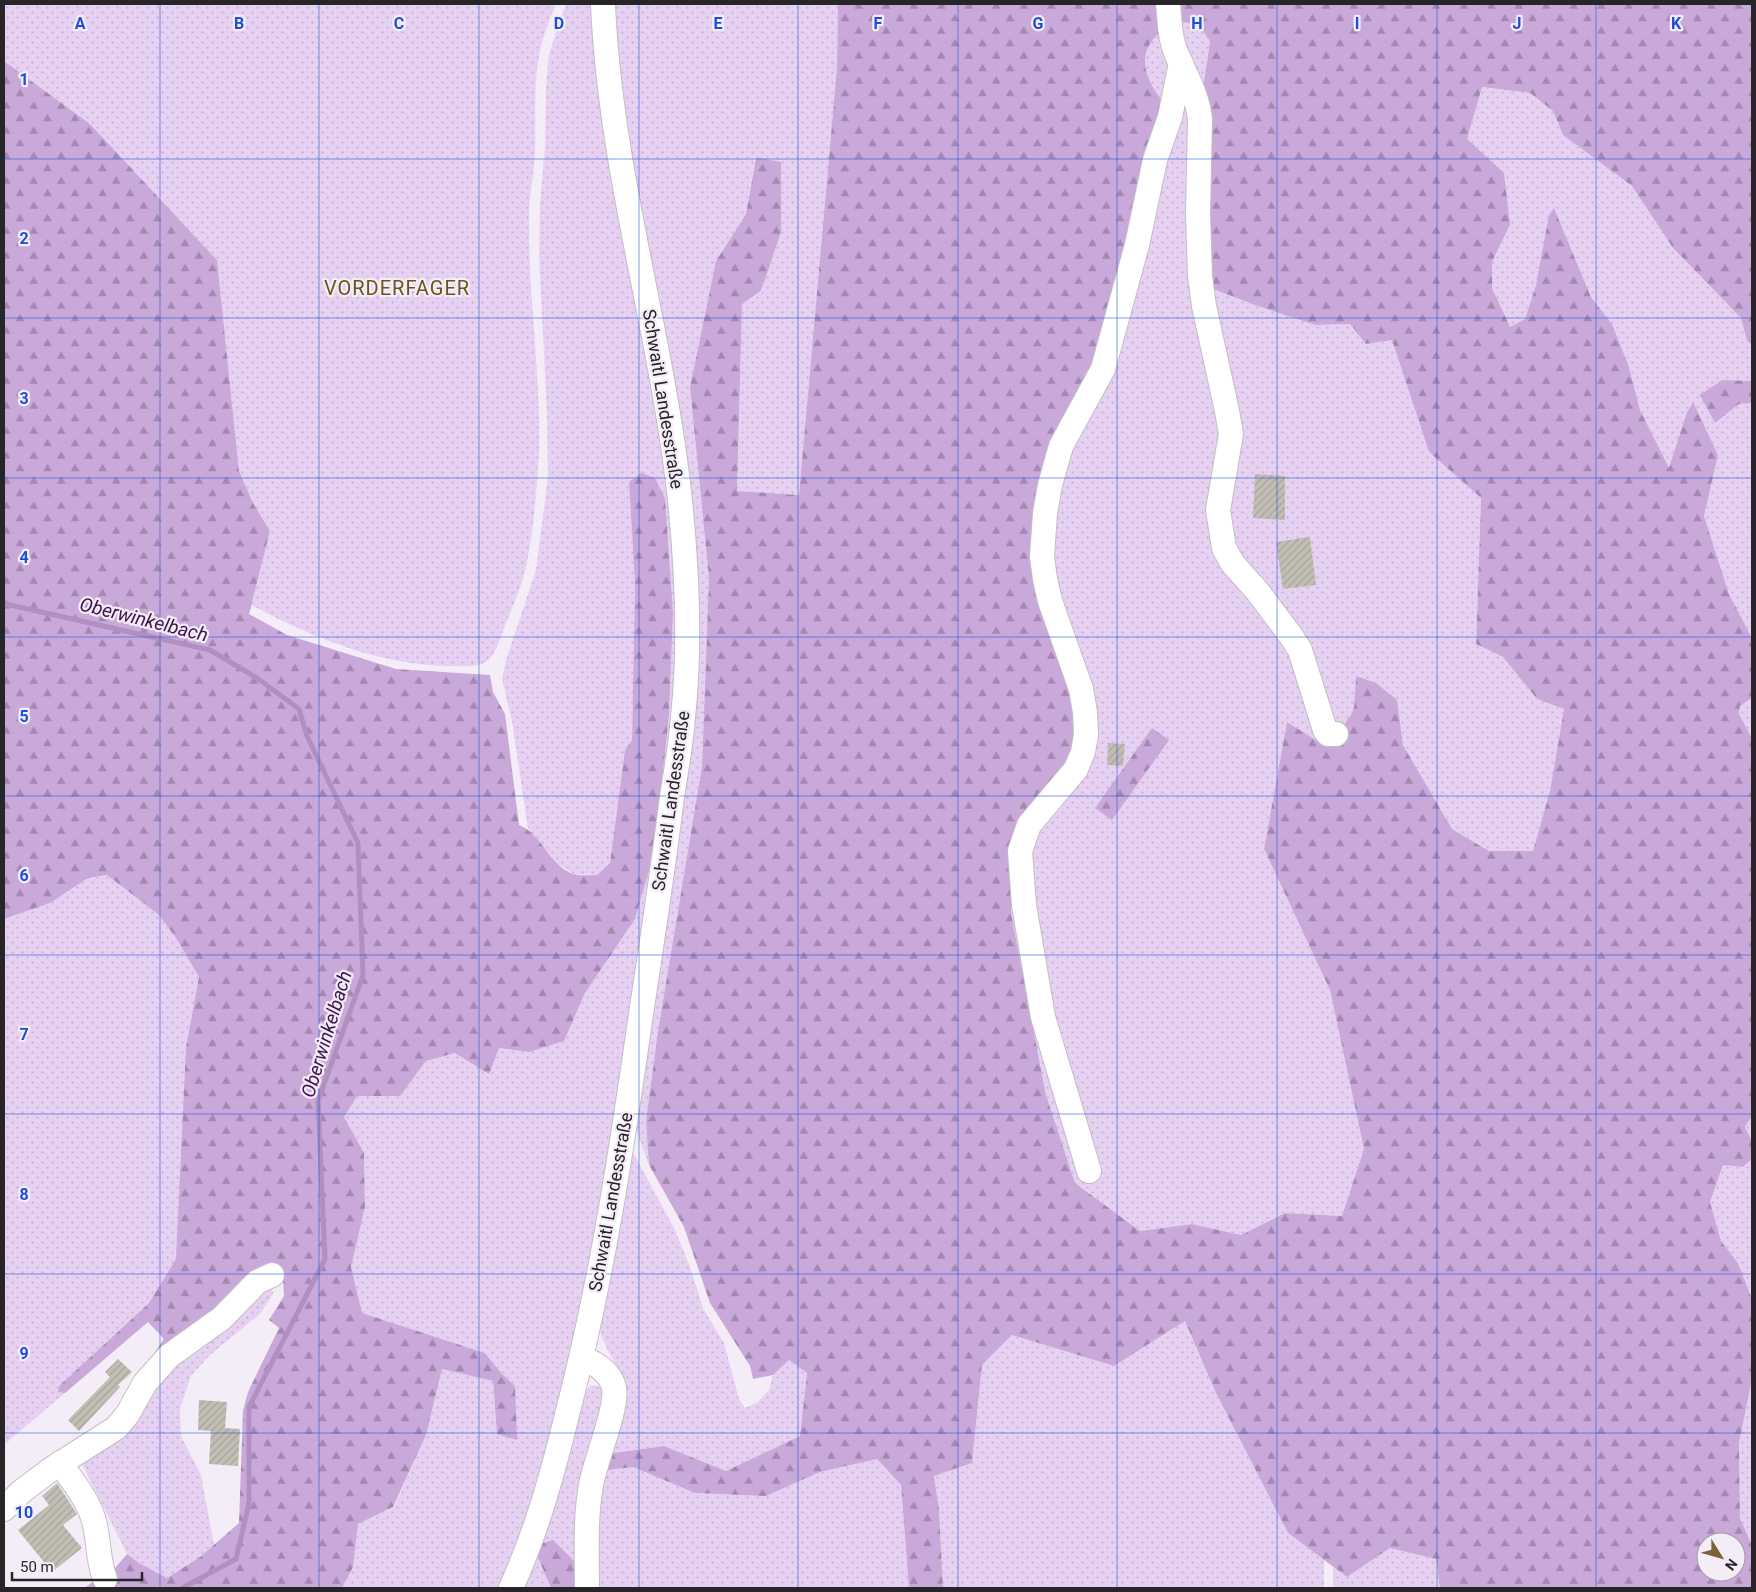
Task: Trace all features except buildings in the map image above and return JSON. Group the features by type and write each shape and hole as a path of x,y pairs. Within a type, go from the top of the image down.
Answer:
{"street":[{"name":"Schwaitl Landesstraße","path":"512,1588 532,1540 547,1492 582,1358 599,1279 623,1139 684,715 687,626 678,482 667,405 615,135 606,66 602,4"},
{"path":"1168,4 1172,42 1190,80 1200,114 1198,214 1200,276 1204,306 1231,434 1218,510 1224,548 1233,564 1258,592 1292,636 1300,650 1325,730 1328,734 1336,734"},
{"path":"1089,1171 1043,1017 1024,905 1020,851 1029,825 1076,769 1083,752 1086,735 1081,689 1050,601 1045,579 1042,556 1045,514 1050,484 1061,446 1103,369 1137,246 1155,160 1170,117 1181,63"},
{"path":"4,1509 21,1492 60,1463 111,1432 121,1423 145,1383 169,1356 222,1318 257,1282 272,1275"},
{"path":"582,1358 595,1364 609,1376 615,1393 591,1486 587,1544 587,1588"},
{"path":"60,1463 90,1510 94,1523 99,1562 105,1579"}],"shaded area":[{"path":"4,4 556,4 540,49 537,68 535,153 529,209 530,276 539,423 535,507 523,578 498,645 492,656 484,663 475,666 447,666 396,661 370,655 297,628 251,605 270,531 253,503 239,471 217,260 90,124 4,61"},
{"path":"566,4 594,4 633,275 668,482 678,626 674,714 590,1277 538,1489 501,1588 342,1588 353,1567 358,1524 394,1507 426,1435 442,1369 493,1381 497,1434 515,1386 501,1373 485,1353 362,1313 351,1267 365,1207 364,1154 344,1117 357,1095 400,1096 426,1061 455,1053 499,1048 529,1052 564,1041 585,993 635,919 659,810 669,715 673,614 629,482 635,584 632,741 625,750 610,863 597,875 574,874 558,864 528,829 512,721 502,679 506,660 536,570 548,476 547,414 539,255 540,205 549,54"},
{"path":"612,4 838,4 837,67 799,495 737,491 742,304 762,291 781,162 755,157 746,214 716,261 690,387 709,578 702,766 658,1031 646,1121 649,1165 633,1122 697,626 628,160"},
{"path":"1184,22 1199,25 1210,41 1207,59 1211,288 1315,325 1350,324 1366,344 1392,340 1429,452 1481,498 1476,644 1503,657 1537,699 1564,709 1550,791 1533,851 1489,851 1452,829 1403,745 1397,700 1356,676 1354,707 1351,715 1327,747 1287,722 1264,849 1330,990 1364,1149 1342,1216 1285,1213 1241,1235 1192,1224 1140,1231 1075,1183 1046,1095 1011,913 1013,850 1038,574 1163,101 1151,84 1147,74 1145,56 1148,47 1162,31"},
{"path":"1481,87 1530,93 1553,111 1563,135 1632,186 1673,248 1741,318 1747,341 1752,344 1752,381 1722,380 1715,423 1739,404 1752,403 1752,638 1729,594 1704,516 1718,455 1692,402 1669,469 1640,410 1629,367 1612,324 1591,297 1554,208 1536,285 1525,319 1510,328 1492,288 1492,262 1510,225 1467,139"},
{"path":"1752,698 1752,738 1739,714 1740,706"},
{"path":"107,875 159,915 176,938 199,977 186,1047 177,1259 149,1303 59,1386 58,1392 65,1393 4,1445 4,919 50,903 88,878"},
{"path":"1752,1115 1752,1141 1745,1127"},
{"path":"629,1151 634,1154 675,1230 689,1264 703,1308 724,1343 739,1399 745,1408 758,1402 769,1390 773,1375 789,1360 807,1373 800,1436 726,1471 664,1446 606,1454 628,1396 625,1380 601,1335 600,1320"},
{"path":"1752,1159 1752,1299 1738,1263 1721,1241 1710,1202 1723,1165 1743,1167"},
{"path":"271,1286 273,1294 260,1314 210,1355 191,1376 180,1409 181,1436 201,1475 214,1545 200,1557 167,1578 139,1563 127,1554 78,1456 143,1393"},
{"path":"1185,1321 1216,1393 1288,1533 1324,1560 1324,1588 943,1588 939,1509 934,1476 972,1463 982,1365 1012,1335 1114,1366"},
{"path":"1752,1379 1752,1545 1740,1518 1739,1443"},
{"path":"591,1385 602,1387 606,1396 580,1567 540,1544 582,1396"},
{"path":"877,1459 901,1485 909,1588 595,1588 601,1471 633,1467 695,1493 766,1496 820,1472"},
{"path":"1390,1548 1436,1559 1440,1588 1333,1588 1333,1567 1347,1577"},
{"path":"536,1553 551,1588 521,1588"}],"green space":[{"path":"838,4 1752,4 1752,344 1747,341 1741,318 1673,248 1632,186 1563,135 1553,111 1530,93 1482,87 1467,139 1504,173 1510,225 1492,262 1492,288 1510,327 1525,319 1536,285 1549,215 1554,208 1591,297 1612,324 1629,367 1640,410 1669,468 1687,412 1693,402 1718,455 1704,516 1729,594 1752,638 1752,698 1740,706 1739,714 1752,738 1752,1115 1745,1127 1752,1141 1752,1159 1743,1167 1723,1165 1710,1202 1721,1241 1738,1263 1752,1299 1752,1379 1739,1443 1740,1518 1752,1545 1752,1588 1440,1588 1436,1559 1390,1548 1347,1577 1288,1533 1216,1393 1185,1321 1114,1366 1012,1335 982,1365 972,1463 934,1476 939,1509 943,1588 909,1588 901,1485 877,1459 820,1472 766,1496 695,1493 633,1467 601,1471 606,1454 664,1446 726,1471 800,1436 807,1373 789,1360 773,1375 753,1379 750,1366 710,1303 684,1227 649,1165 646,1121 658,1031 702,766 709,578 690,387 716,261 746,214 756,157 781,162 781,232 761,291 742,304 737,491 799,495 837,67","holes":["1184,22 1199,25 1210,41 1204,82 1210,183 1211,288 1315,325 1350,324 1366,344 1392,340 1429,452 1481,498 1476,644 1503,657 1537,699 1564,709 1550,791 1533,851 1489,851 1452,829 1403,745 1397,700 1376,683 1356,676 1354,707 1351,715 1327,747 1287,722 1264,849 1330,990 1364,1149 1342,1216 1285,1213 1241,1235 1192,1224 1140,1231 1075,1183 1046,1095 1011,913 1013,850 1080,751 1041,502 1106,328 1163,101 1151,84 1145,65 1145,56 1148,47 1162,31"]},
{"path":"4,61 90,124 217,260 239,471 253,503 270,531 249,614 287,635 396,669 490,675 493,692 505,714 519,825 534,835 558,864 573,874 597,875 610,863 625,750 632,740 635,584 629,482 641,473 655,478 665,498 673,614 669,715 659,810 649,870 635,919 585,993 564,1041 529,1052 499,1048 489,1074 455,1053 426,1061 400,1096 357,1096 344,1117 364,1153 365,1207 351,1267 362,1313 485,1353 501,1373 515,1386 517,1440 497,1434 493,1381 442,1369 426,1435 393,1507 358,1524 353,1567 342,1588 84,1588 115,1568 127,1554 139,1563 167,1578 200,1557 239,1523 243,1411 248,1392 279,1328 269,1320 284,1296 283,1278 235,1293 141,1372 164,1339 148,1322 65,1393 58,1392 59,1386 149,1303 176,1259 186,1047 199,977 176,938 159,915 107,875 88,878 50,903 4,919"},
{"path":"1722,380 1752,381 1752,403 1739,404 1715,423 1700,395"},
{"path":"1152,728 1169,740 1112,820 1095,808"},
{"path":"553,1540 580,1567 581,1588 551,1588 536,1553 540,1544"}],"waterway":[{"name":"Oberwinkelbach","path":"4,601 6,604 210,650 257,678 299,709 307,736 358,843 363,975 318,1101 325,1259 249,1407 249,1503 236,1559 182,1588"}],"district":[{"name":"VORDERFAGER","path":"397,288"}]}
